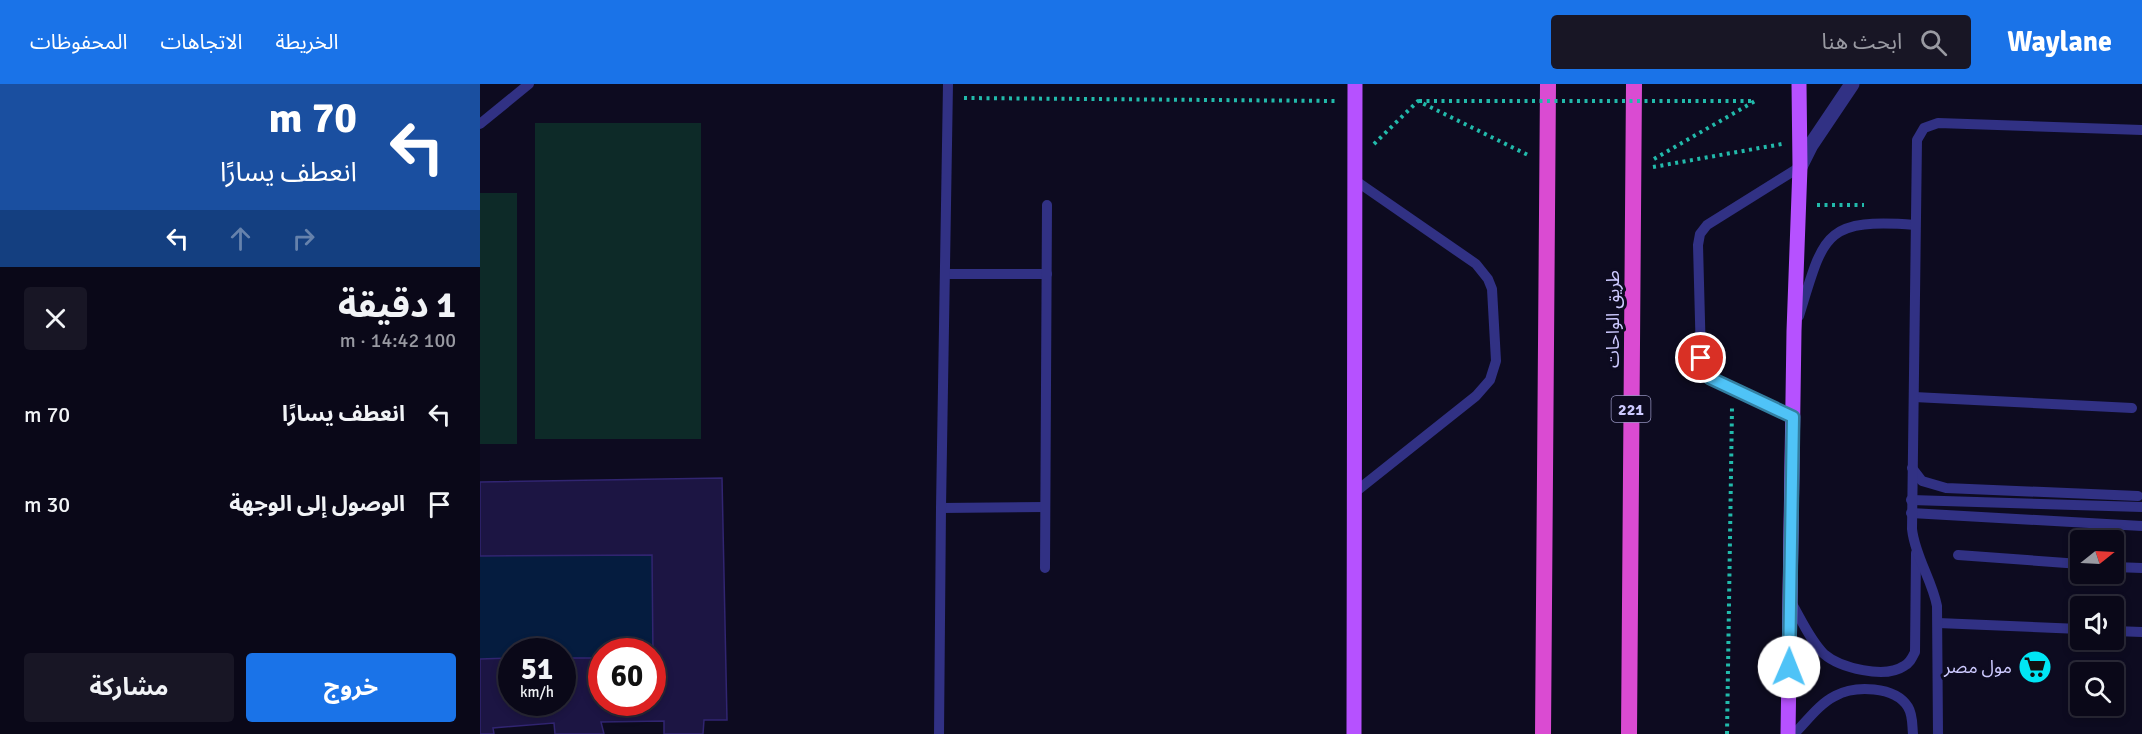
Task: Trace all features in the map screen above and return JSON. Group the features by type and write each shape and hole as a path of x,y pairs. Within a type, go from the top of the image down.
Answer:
{"highway":[{"path":"1543,734 1548,84"},
{"name":"طريق الواحات","path":"1629,734 1634,84"}],"main road":[{"path":"1353,734 1355,84"},
{"path":"1788,734 1794,331 1800,167 1799,84"}],"street":[{"path":"1800,167 1811,145 1852,84"}],"lane":[{"path":"480,124 529,84"},
{"path":"939,734 948,84"},
{"path":"1938,734 1938,623 1934,593 1912,535 1911,513 1917,140 1924,128 1931,124 1946,123 2142,129"},
{"path":"1793,417 1710,378 1701,364 1698,240 1707,225 1800,167"},
{"path":"1354,494 1476,396 1490,380 1496,361 1492,289 1483,271 1356,181"},
{"path":"1044,568 1047,205"},
{"path":"1794,331 1816,260 1827,241 1835,233 1856,225 1889,223 1915,225"},
{"path":"945,274 1047,274"},
{"path":"1914,397 2132,408"},
{"path":"1912,468 1922,482 1946,488 2138,496"},
{"path":"1911,500 2142,507"},
{"path":"941,508 1045,507"},
{"path":"1911,513 2142,526"},
{"path":"1790,600 1814,642 1835,662 1860,670 1894,670 1904,667 1915,652 1916,642 1916,547"},
{"path":"1958,555 2070,563"},
{"path":"2124,567 2142,567"},
{"path":"1938,623 2070,629"},
{"path":"2124,631 2142,632"},
{"path":"1794,734 1827,701 1837,695 1859,689 1888,692 1903,700 1912,715 1913,734"}],"path":[{"path":"948,98 1355,101"},
{"path":"1418,101 1547,164"},
{"path":"1356,161 1418,101 1755,101 1633,171"},
{"path":"1633,171 1800,140"},
{"path":"1799,205 1869,205"},
{"path":"1728,734 1732,389"}],"green space":[{"path":"535,123 701,123 701,439 535,439"},
{"path":"480,193 517,193 517,444 480,444"}],"water":[{"path":"652,555 653,638 588,638 588,658 576,658 576,638 498,638 498,658 480,659 480,556"}],"building":[{"path":"722,478 727,720 704,720 703,734 664,734 664,721 601,722 604,734 555,734 554,723 493,728 494,734 480,734 480,659 498,658 498,716 576,716 576,658 588,658 588,716 666,716 666,638 653,638 652,555 480,556 480,482"}],"place":[{"name":"مول مصر","path":"2035,667"}],"route":[{"path":"1701,358 1703,369 1710,378 1793,417 1789,667"}]}
